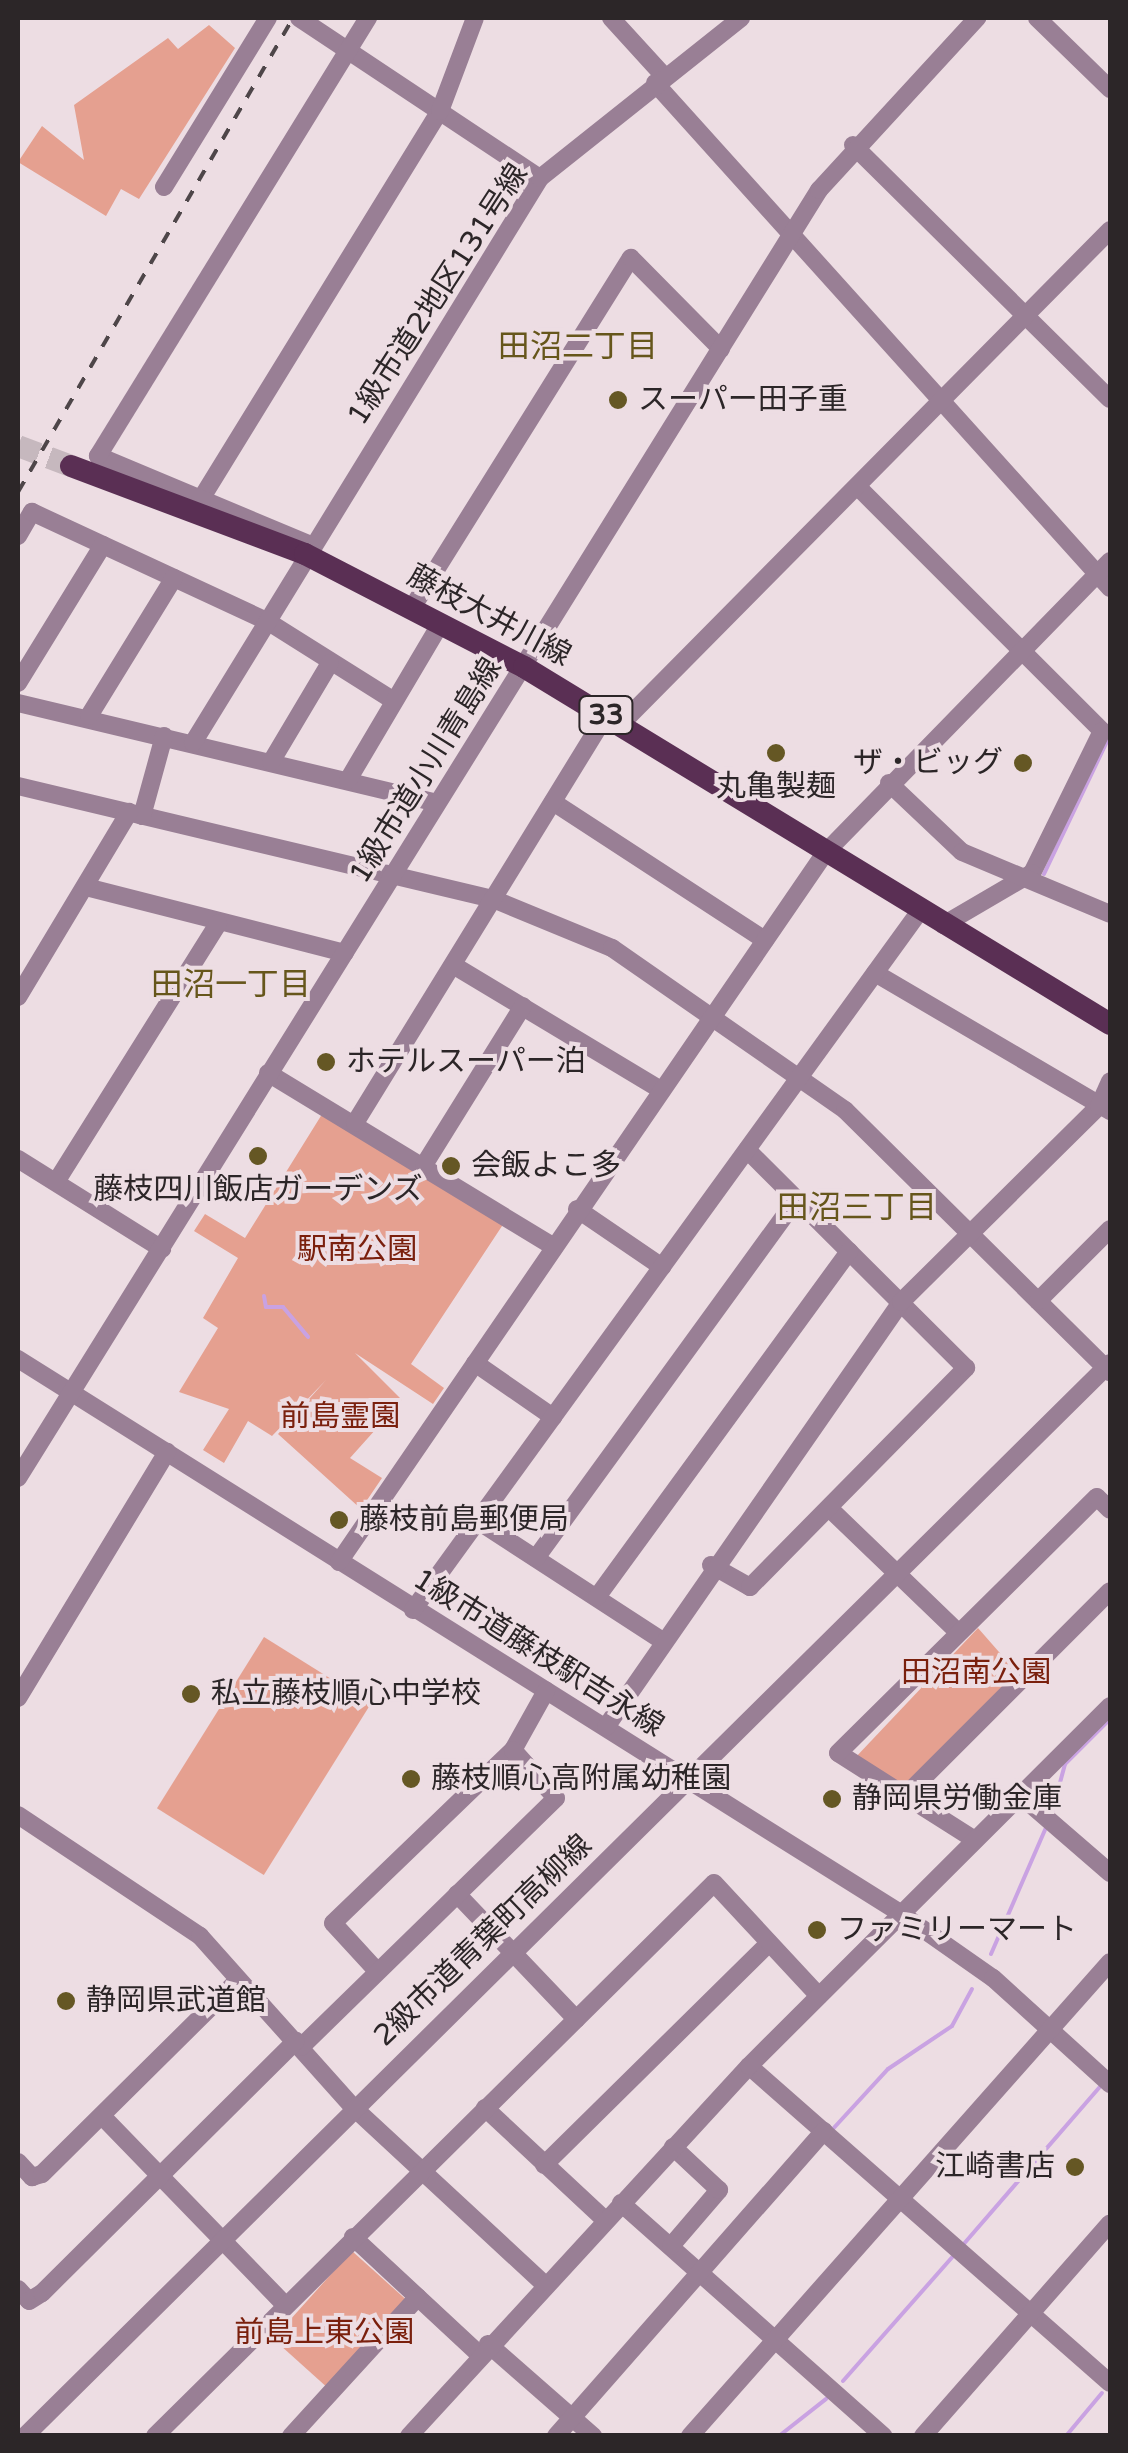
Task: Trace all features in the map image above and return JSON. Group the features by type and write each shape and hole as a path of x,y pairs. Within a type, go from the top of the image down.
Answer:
{"main road":[{"name":"藤枝大井川線","path":"70,466 308,550 614,719 824,852 1110,1024"}],"street":[{"path":"164,187 268,18"},
{"path":"299,18 540,178"},
{"path":"308,550 202,499 98,456 368,18"},
{"path":"202,499 440,111 475,18"},
{"path":"339,1562 824,852 1022,650 1106,575 791,234 612,18"},
{"name":"1級市道2地区131号線","path":"193,743 308,550 540,178 740,18"},
{"name":"1級市道小川青島線","path":"18,1478 791,234 853,146 978,18"},
{"path":"1037,18 1110,89"},
{"path":"853,146 1110,399"},
{"path":"355,1123 552,802 614,719 858,487 1110,230"},
{"path":"412,608 631,258 721,349"},
{"path":"858,487 1102,731 1032,873 944,925"},
{"path":"18,536 32,512 267,621 394,701"},
{"path":"18,684 103,545"},
{"path":"89,716 174,578"},
{"path":"348,780 440,623"},
{"path":"271,762 330,662"},
{"path":"18,703 89,716 436,802"},
{"path":"18,997 136,814 164,736"},
{"path":"889,782 962,852 1019,882 1110,914"},
{"path":"18,786 493,899 599,942 802,1074 1109,1368"},
{"path":"552,802 764,940"},
{"path":"86,887 218,924 345,953"},
{"path":"413,1610 920,911"},
{"path":"56,1182 218,924"},
{"path":"453,965 659,1090"},
{"path":"875,973 1105,1108"},
{"path":"424,1165 523,1006"},
{"path":"268,1072 552,1246"},
{"path":"606,1727 660,1639 900,1302 1105,1108 1110,1081"},
{"path":"712,1565 750,1588 966,1368 747,1150"},
{"path":"18,1159 162,1249"},
{"path":"536,1558 797,1199"},
{"path":"577,1209 662,1266"},
{"path":"1038,1302 1110,1230"},
{"path":"597,1597 849,1251"},
{"name":"1級市道藤枝駅吉永線","path":"18,1359 900,1913 1055,2030 1107,2081"},
{"path":"475,1364 553,1417"},
{"name":"2級市道青葉町高柳線","path":"26,2436 225,2243 353,2107 1109,1368"},
{"path":"18,1698 167,1452"},
{"path":"975,1840 838,1753 1097,1497 1110,1510"},
{"path":"829,1508 958,1632"},
{"path":"478,1521 660,1639"},
{"path":"904,1796 1110,1591"},
{"path":"377,1971 333,1922 513,1750 546,1690"},
{"path":"409,2436 484,2349 750,2066 1110,1706"},
{"path":"18,2288 29,2301 42,2293 556,1798 513,1750"},
{"path":"1020,1795 1110,1873"},
{"path":"18,1814 176,1915 353,2107 545,2285"},
{"path":"155,2436 714,1882 819,1996"},
{"path":"457,1894 576,2019"},
{"path":"544,2165 770,1942"},
{"path":"690,2436 1055,2030 1110,1962"},
{"path":"18,2162 32,2177 42,2174 238,1980"},
{"path":"750,2066 1110,2383"},
{"path":"485,2108 605,2220"},
{"path":"102,2116 284,2304"},
{"path":"556,2436 824,2131"},
{"path":"671,2246 719,2190 674,2147"},
{"path":"622,2202 883,2436"},
{"path":"923,2436 1110,2223"},
{"path":"353,2237 418,2296 593,2436"},
{"path":"291,2436 418,2296"}],"green space":[{"path":"209,25 235,48 139,199 121,189 106,216 18,162 42,126 84,160 74,105 168,38 178,49"},
{"name":"駅南公園","path":"324,1111 504,1223 411,1364 444,1388 433,1404 355,1353 402,1400 350,1458 382,1478 361,1509 278,1434 326,1380 272,1436 248,1421 224,1463 203,1450 229,1409 179,1392 218,1328 203,1318 238,1258 194,1231 205,1214 245,1238"},
{"name":"田沼南公園","path":"978,1628 1019,1675 902,1788 854,1759"},
{"path":"264,1637 371,1704 264,1875 157,1808"},
{"name":"前島上東公園","path":"352,2251 408,2302 330,2390 273,2339"}],"waterway":[{"path":"1044,874 1110,735"},
{"path":"264,1296 266,1307 283,1307 308,1337"},
{"path":"1051,1816 1065,1764 1110,1719"},
{"path":"991,1954 1047,1825"},
{"path":"831,2131 888,2069 952,2026 972,1989"},
{"path":"962,2246 1103,2083"},
{"path":"843,2381 956,2253"},
{"path":"1066,2436 1102,2393"},
{"path":"779,2436 826,2399"}],"tunnel":[{"path":"18,446 71,466"}],"railway":[{"path":"18,492 293,18"}],"place":[{"name":"スーパー田子重","path":"618,400"},
{"name":"丸亀製麺","path":"776,753"},
{"name":"ザ・ビッグ","path":"1023,763"},
{"name":"ホテルスーパー泊","path":"326,1062"},
{"name":"藤枝四川飯店ガーデンズ","path":"258,1156"},
{"name":"会飯よこ多","path":"451,1166"},
{"name":"藤枝前島郵便局","path":"339,1520"},
{"name":"私立藤枝順心中学校","path":"191,1694"},
{"name":"藤枝順心高附属幼稚園","path":"411,1779"},
{"name":"静岡県労働金庫","path":"832,1799"},
{"name":"ファミリーマート","path":"817,1930"},
{"name":"静岡県武道館","path":"66,2001"},
{"name":"江崎書店","path":"1075,2167"}],"district":[{"name":"田沼二丁目","path":"578,347"},
{"name":"田沼一丁目","path":"231,985"},
{"name":"田沼三丁目","path":"857,1208"}],"park label":[{"name":"前島霊園","path":"340,1417"}]}
